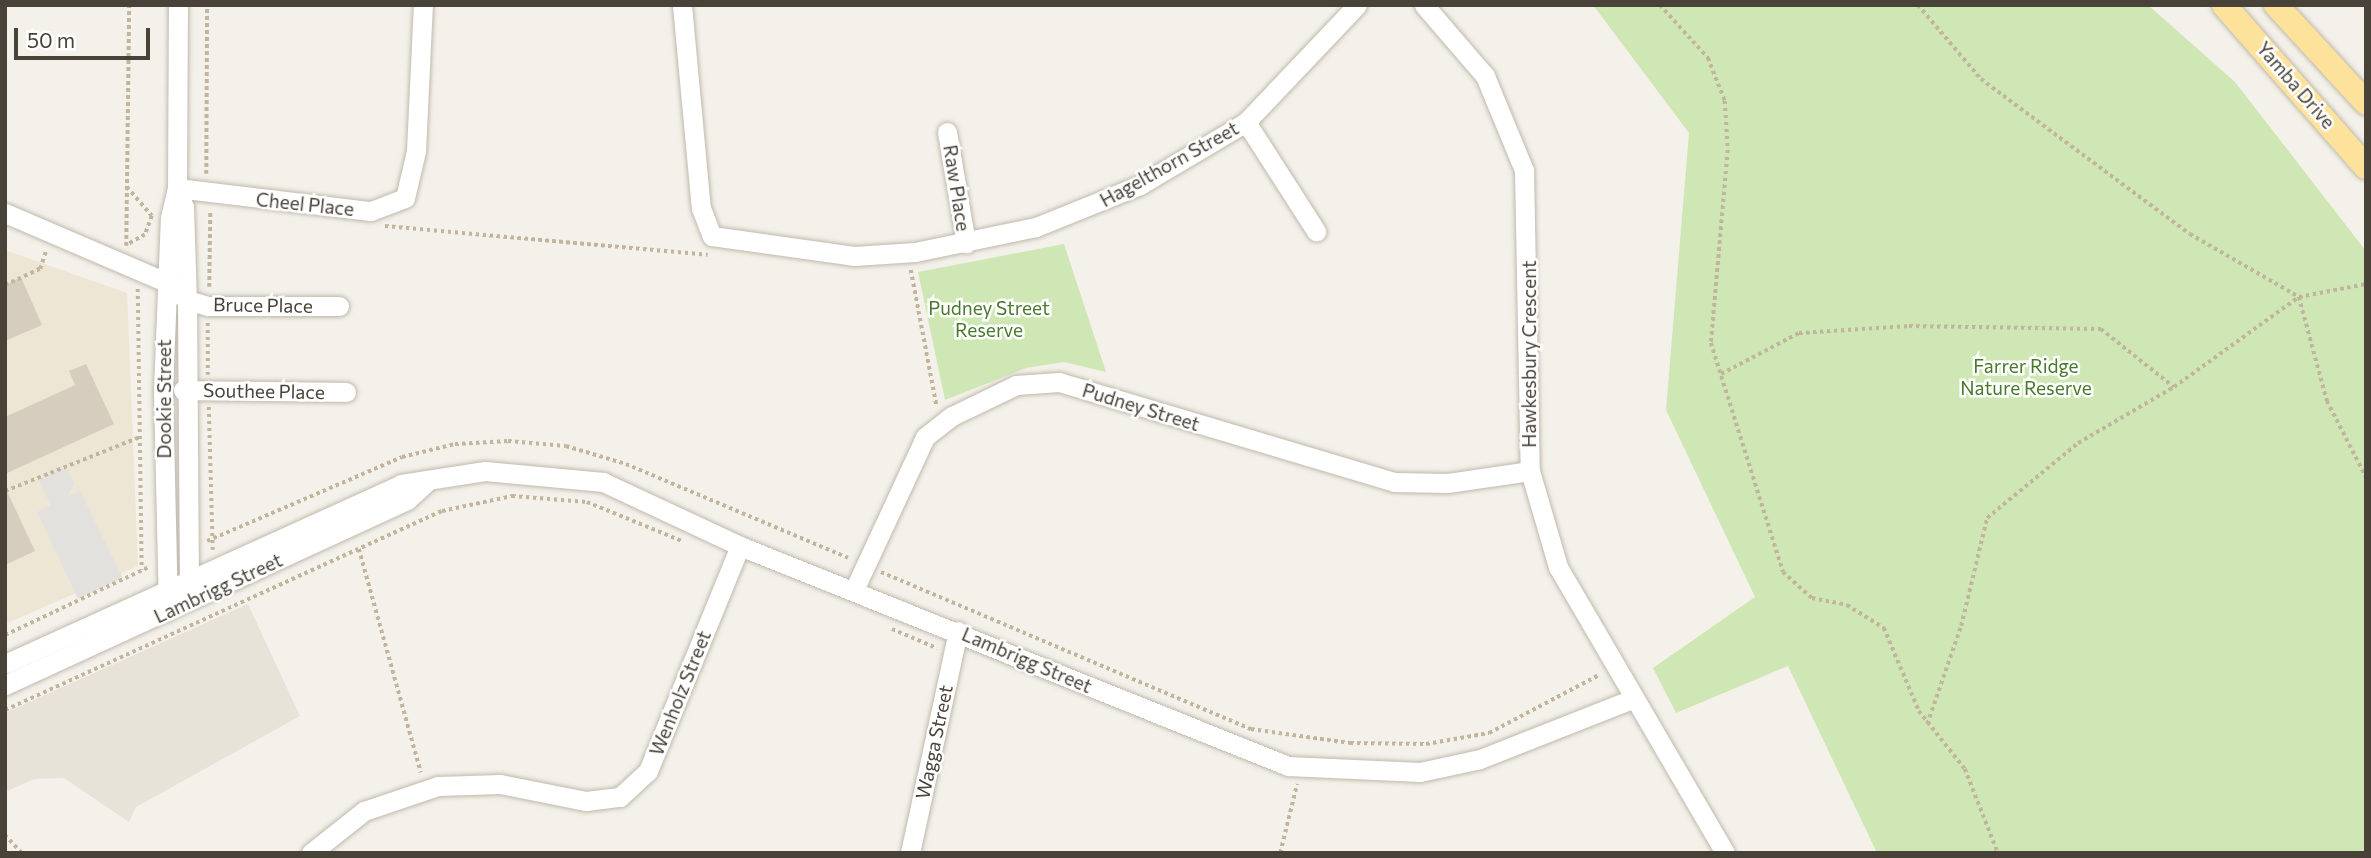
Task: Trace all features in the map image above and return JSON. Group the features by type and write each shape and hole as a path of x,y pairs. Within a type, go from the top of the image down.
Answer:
{"main road":[{"name":"Yamba Drive","path":"2224,5 2366,167"},
{"name":"Yamba Drive","path":"2276,5 2366,103"}],"street":[{"name":"Dookie Street","path":"167,611 166,282 177,188 178,5"},
{"name":"Cheel Place","path":"177,188 209,200 370,211 405,198 416,151 423,5"},
{"name":"Hagelthorn Street","path":"682,5 701,208 712,236 823,255 966,243 1073,214 1140,184 1246,122 1357,5"},
{"name":"Hawkesbury Crescent","path":"1424,5 1485,76 1524,170 1530,471 1558,567 1632,699 1725,853"},
{"path":"1246,122 1316,231"},
{"name":"Raw Place","path":"947,132 966,243"},
{"name":"Dookie Street","path":"177,188 184,208 187,300 183,390 189,601"},
{"path":"5,213 166,282 187,300"},
{"name":"Bruce Place","path":"187,300 208,306 340,306"},
{"name":"Pudney Street","path":"847,585 857,558 925,437 951,416 1016,385 1059,382 1394,482 1447,483 1530,471"},
{"name":"Southee Place","path":"183,390 346,392"},
{"name":"Lambrigg Street","path":"5,664 401,484 426,483 485,471 603,482 740,546 847,585 1229,748 1301,767 1350,773 1432,769 1493,755 1632,699"},
{"name":"Lambrigg Street","path":"5,684 220,588 407,500 426,483"},
{"name":"Wenholz Street","path":"311,853 364,811 426,789 500,784 586,801 620,797 648,771 740,546"},
{"name":"Wagga Street","path":"910,853 958,631"}],"path":[{"path":"207,5 212,569"},
{"path":"1660,5 1708,58 1724,101 1728,150 1712,343 1783,572 1812,597 1847,605 1885,628 1927,724 1965,769 1998,853"},
{"path":"1918,5 1981,79 2190,234 2299,297 2326,401 2366,477"},
{"path":"114,245 132,245 145,235 152,216 127,186"},
{"path":"209,200 223,209"},
{"path":"373,224 701,258 716,251"},
{"path":"5,285 40,269 53,233"},
{"path":"897,265 917,264"},
{"path":"909,265 938,414 946,408"},
{"path":"1927,724 1961,626 1987,518 2078,443 2174,387 2299,297 2366,284"},
{"path":"1721,374 1799,333 1909,326 2101,329 2174,387"},
{"path":"5,491 140,437"},
{"path":"187,550 402,457 454,444 508,441 566,446 626,464 857,558 1251,729 1309,737 1426,744 1489,733 1600,679 1598,671"},
{"path":"5,710 442,511 512,496 587,502 685,542"},
{"path":"359,549 426,789"},
{"path":"847,585 857,558"},
{"path":"5,635 166,559"},
{"path":"220,588 229,608"},
{"path":"879,624 953,655"},
{"path":"1280,853 1309,737"},
{"path":"5,835 22,853"}],"shaded area":[{"path":"5,250 127,293 138,566 5,624"},
{"path":"66,467 74,483 68,496 80,491 123,578 78,599 37,512 51,505 38,480"},
{"path":"248,604 300,716 136,807 129,822 64,778 34,779 5,792 5,713"}],"green space":[{"name":"Farrer Ridge Nature Reserve","path":"1593,5 2148,5 2235,82 2366,251 2366,853 1877,853 1788,666 1676,713 1653,668 1755,597 1666,410 1689,133"},
{"name":"Pudney Street Reserve","path":"1064,244 1106,372 1064,362 1026,368 945,400 918,272"}],"building":[{"path":"21,277 42,325 5,341 5,285"},
{"path":"86,364 114,424 5,474 5,417 75,385 69,371"},
{"path":"5,487 35,551 5,565"}]}
